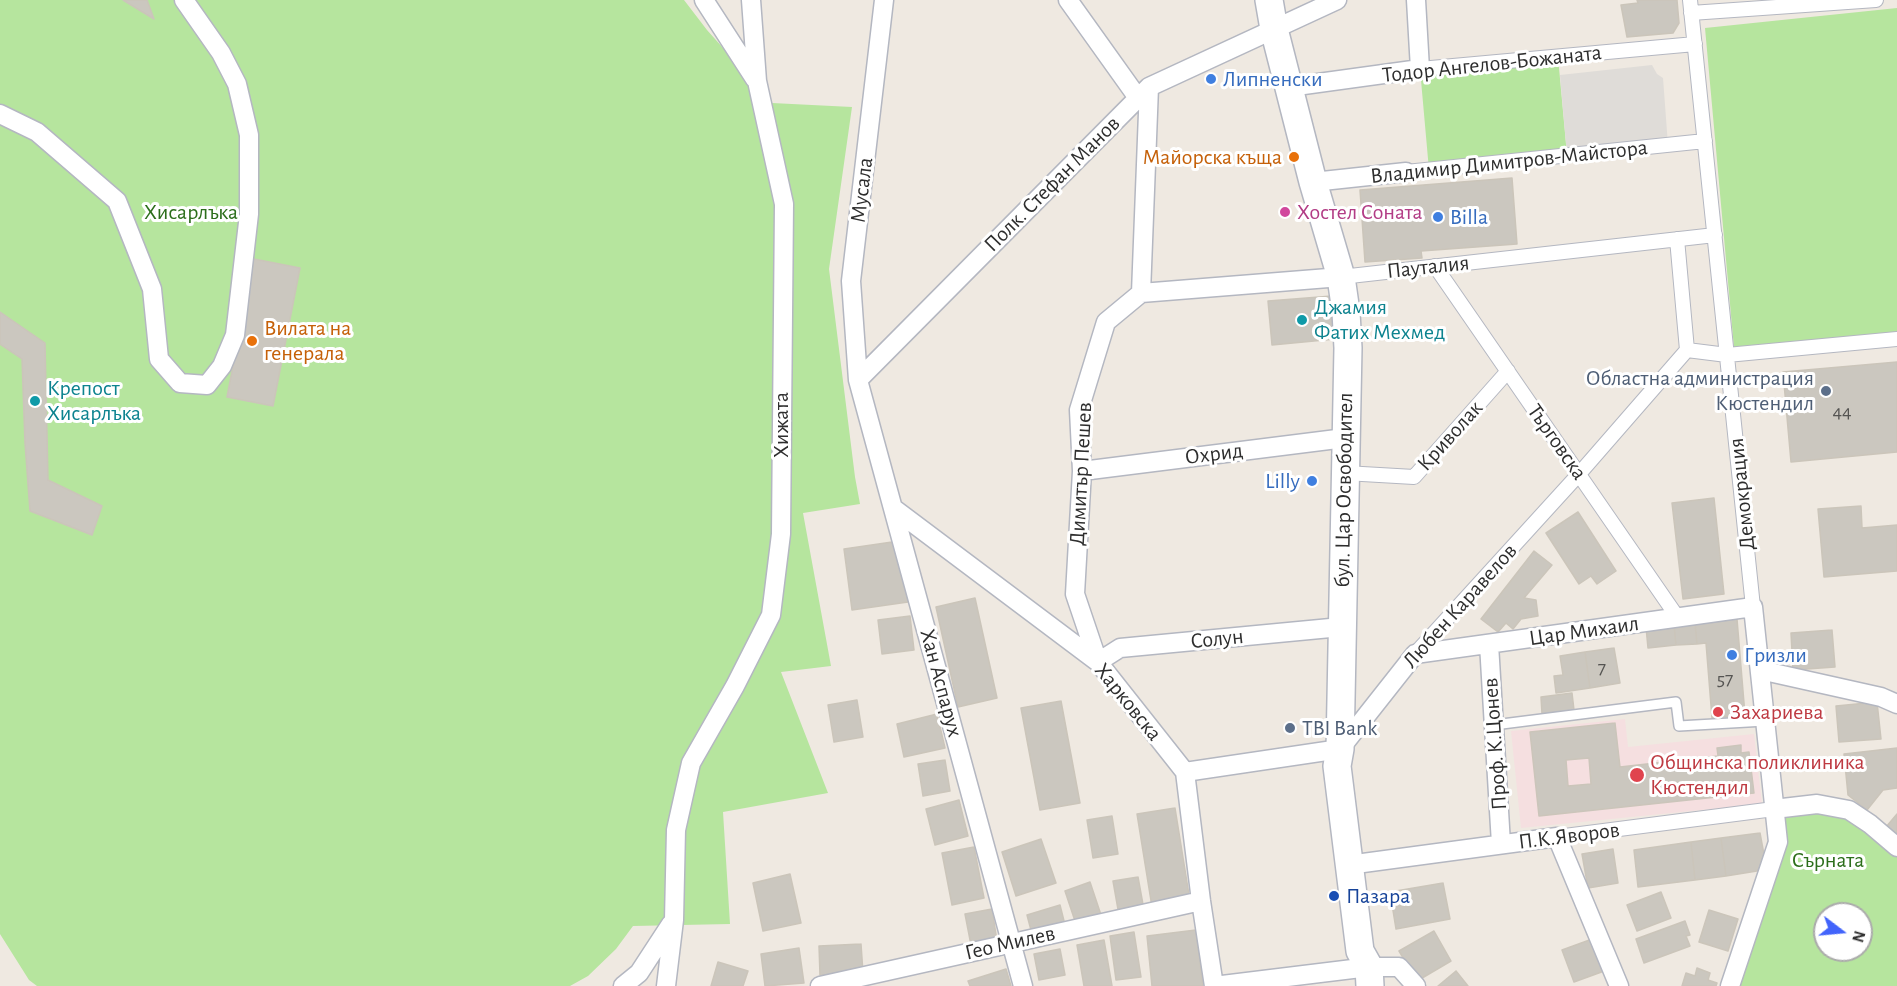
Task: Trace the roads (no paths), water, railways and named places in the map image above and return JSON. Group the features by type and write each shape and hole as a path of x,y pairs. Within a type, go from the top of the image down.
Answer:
{"main road":[{"name":"бул. Цар Освободител","path":"1269,0 1274,29 1313,182 1341,277 1346,312 1348,348 1340,749 1337,766 1360,951 1369,977"},
{"path":"1340,749 1350,765 1374,948 1369,977"}],"street":[{"path":"0,114 37,132 117,201 152,290 159,359 180,383 207,385 222,366 234,335 249,214 249,135 237,84 221,53 184,0"},
{"path":"704,0 757,81"},
{"name":"Хижата","path":"666,986 674,920 676,830 691,763 735,686 771,615 781,534 784,204 757,81 752,0"},
{"name":"Мусала","path":"858,380 851,281 884,0"},
{"path":"1068,0 1144,92 1141,293"},
{"name":"Полк. Стефан Манов","path":"858,380 1144,92 1337,0"},
{"path":"1416,0 1420,69"},
{"path":"1691,6 1876,0"},
{"name":"Демокрация","path":"1691,6 1778,842 1730,986"},
{"name":"Тодор Ангелов-Божаната","path":"1289,87 1420,69 1695,44"},
{"name":"Владимир Димитров-Майстора","path":"1313,182 1705,141"},
{"name":"Пауталия","path":"1141,293 1341,277 1715,235"},
{"path":"1677,239 1687,350 1727,355 1897,339"},
{"name":"Търговска","path":"1435,266 1678,618"},
{"name":"Димитър Пешев","path":"1098,662 1075,594 1082,471 1079,410 1106,321 1141,293"},
{"name":"Любен Kаравелов","path":"1340,749 1415,654 1579,474 1687,350"},
{"name":"Криволак","path":"1345,473 1414,477 1508,371"},
{"name":"Хан Аспарух","path":"858,380 1023,986"},
{"name":"Охрид","path":"1082,471 1345,438"},
{"name":"Харковска","path":"893,508 1098,662 1185,772"},
{"name":"Цар Михаил","path":"1415,654 1753,607"},
{"name":"Солун","path":"1098,662 1120,648 1341,627"},
{"name":"Проф. К.Цонев","path":"1489,644 1501,844"},
{"path":"1760,670 1881,697 1897,704"},
{"path":"1340,749 1185,772 1214,986 1369,977 1399,967 1416,986"},
{"path":"1774,809 1817,804 1849,810 1897,847"},
{"name":"П.К.Яворов","path":"1363,863 1774,809"},
{"path":"1557,837 1620,986"},
{"name":"Гео Милев","path":"820,986 1201,901"},
{"path":"623,986 639,973 674,920"}],"lane":[{"path":"1494,725 1676,702 1679,726 1765,721"}],"place":[{"name":"Липненски","path":"1211,79"},
{"name":"Майорска къща","path":"1294,157"},
{"name":"Хостел Соната","path":"1285,212"},
{"name":"Billa","path":"1438,217"},
{"name":"Джамия Фатих Мехмед","path":"1302,320"},
{"name":"Вилата на генерала","path":"252,341"},
{"name":"Областна администрация Кюстендил","path":"1826,391"},
{"name":"Крепост Хисарлъка","path":"35,401"},
{"name":"Lilly","path":"1312,481"},
{"name":"Гризли","path":"1732,655"},
{"name":"Захариева","path":"1718,712"},
{"name":"TBI Bank","path":"1290,728"},
{"name":"Общинска поликлиника Кюстендил","path":"1637,775"},
{"name":"Пазара","path":"1334,896"}],"park label":[{"name":"Хисарлъка","path":"191,212"},
{"name":"Сърната","path":"1828,860"}]}
